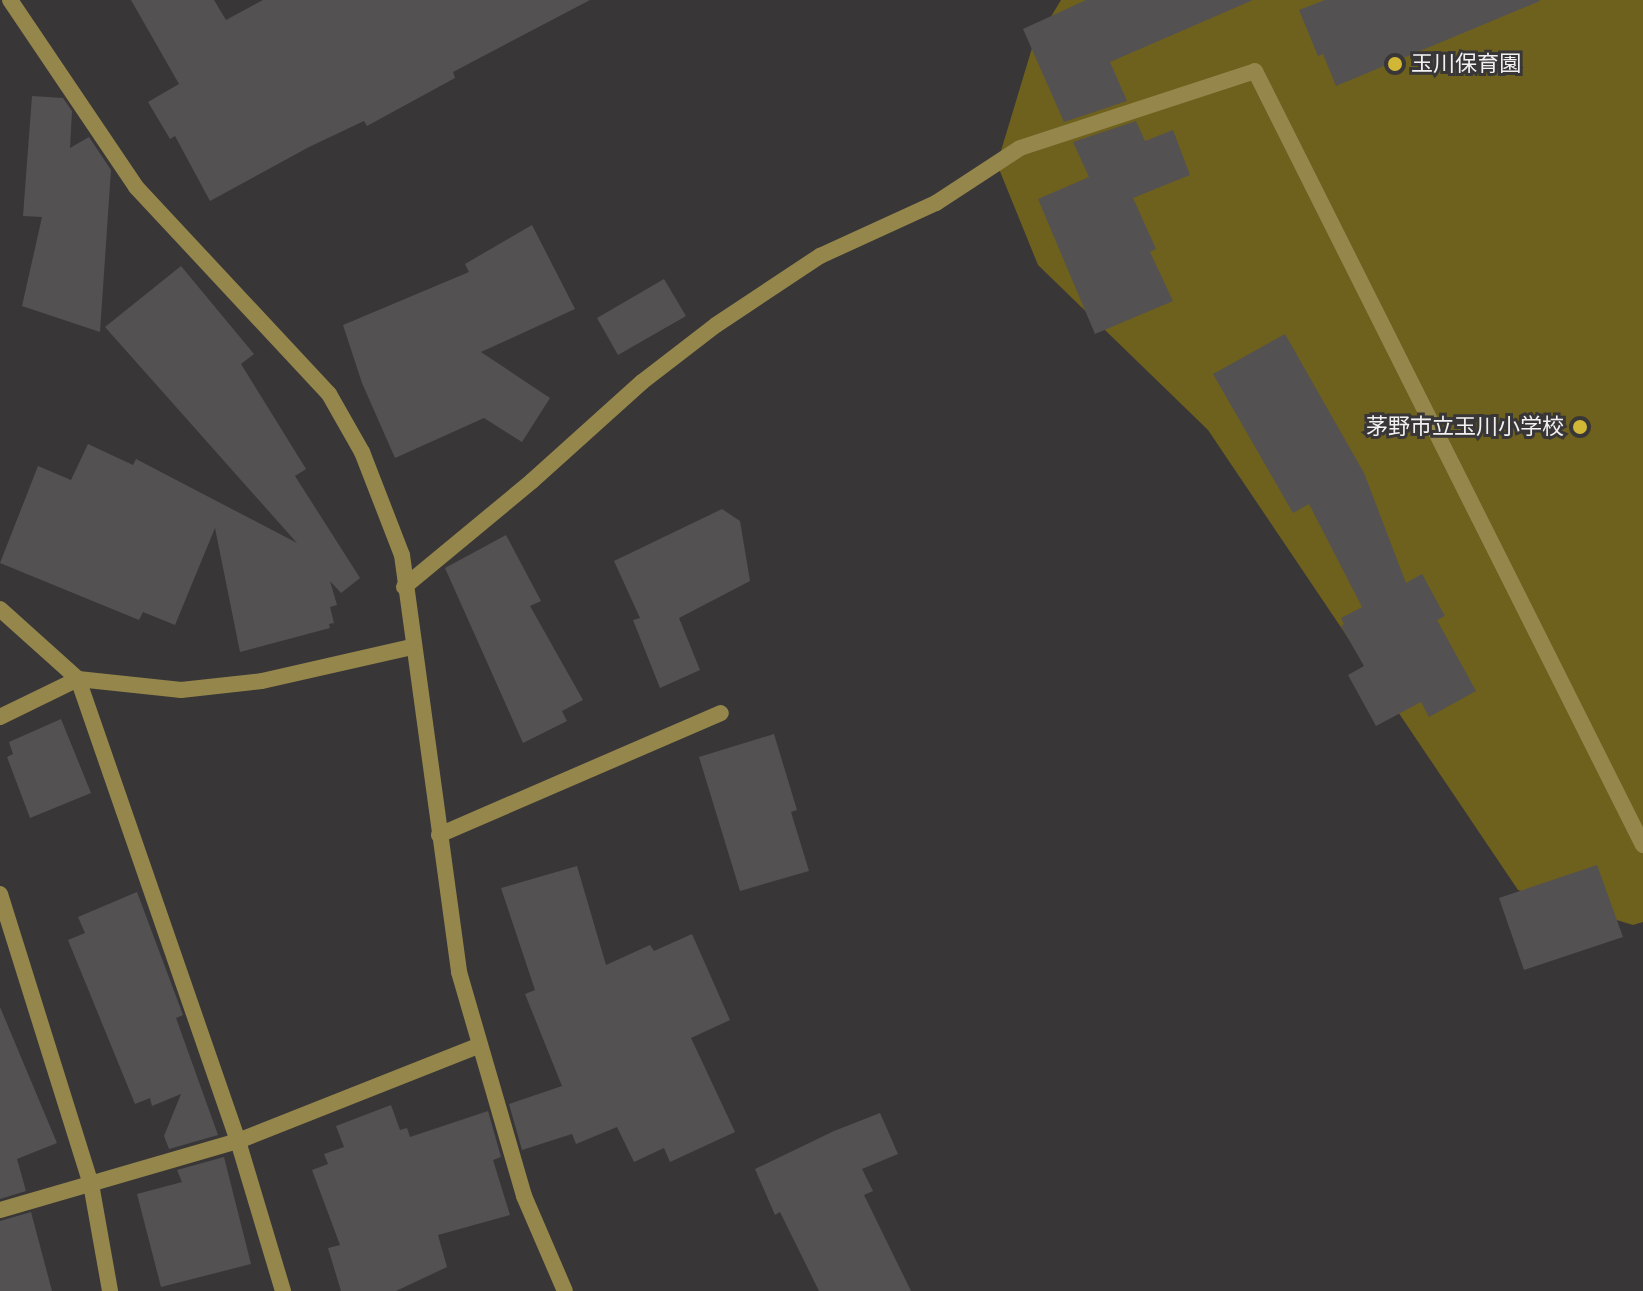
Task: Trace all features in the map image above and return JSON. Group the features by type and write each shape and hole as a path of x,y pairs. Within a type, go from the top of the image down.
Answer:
{"street":[{"path":"10,0 136,187 329,394 362,452 402,555 412,647 459,972 524,1196 565,1291"},
{"path":"404,587 532,481 642,382 716,325 820,256 936,203 1020,148 1255,71 1643,845"},
{"path":"0,609 78,679 238,1141 283,1291"},
{"path":"0,717 78,679 181,690 262,681 412,647"},
{"path":"439,835 721,713"},
{"path":"0,894 91,1184 110,1291"},
{"path":"0,1210 238,1141 480,1045"}],"shaded area":[{"path":"1061,0 1643,0 1643,922 1633,925 1518,890 1208,430 1038,265 997,164 1032,48"}],"building":[{"path":"131,0 214,0 226,20 263,0 590,0 453,72 455,78 367,126 364,121 309,147 210,201 175,136 170,139 148,102 179,84"},
{"path":"1086,0 1253,0 1110,62 1127,101 1064,122 1023,29"},
{"path":"1325,0 1540,1 1336,86 1323,54 1318,56 1299,10"},
{"path":"32,96 63,98 72,111 70,148 89,137 111,170 100,332 22,306 42,217 23,216"},
{"path":"1136,121 1145,141 1173,130 1190,175 1133,198 1156,249 1150,252 1173,301 1095,334 1038,199 1089,177 1073,142"},
{"path":"532,225 575,309 481,352 550,398 522,442 484,418 395,458 362,383 343,325 469,272 465,264"},
{"path":"181,266 254,354 241,364 306,469 295,476 360,578 341,593 330,581 337,605 330,607 334,623 329,624 330,628 240,652 215,528 175,625 143,612 139,620 0,563 38,466 71,480 88,444 133,465 136,459 297,543 105,327"},
{"path":"664,279 686,316 618,355 597,318"},
{"path":"1285,334 1364,473 1406,583 1422,574 1445,616 1437,620 1476,691 1429,717 1421,702 1376,726 1348,675 1364,666 1341,626 1344,624 1341,618 1362,607 1309,504 1293,513 1213,374"},
{"path":"722,509 740,521 750,581 679,618 700,670 660,688 633,620 640,618 614,561"},
{"path":"506,535 541,601 530,606 583,700 562,711 567,721 523,743 445,568"},
{"path":"61,719 91,793 30,818 7,757 13,754 9,742"},
{"path":"774,734 797,810 791,812 809,871 740,891 699,757"},
{"path":"1597,865 1623,937 1524,970 1499,898"},
{"path":"577,866 606,965 650,945 654,951 692,934 730,1020 691,1038 735,1132 670,1162 664,1148 634,1162 617,1127 576,1144 572,1134 522,1150 509,1104 562,1086 525,994 535,990 501,888"},
{"path":"137,892 183,1015 176,1018 218,1135 169,1149 164,1136 181,1094 152,1106 150,1098 135,1104 68,940 85,933 78,917"},
{"path":"0,1007 57,1143 17,1159 26,1191 0,1199"},
{"path":"391,1105 400,1130 407,1128 410,1137 488,1111 501,1157 493,1160 510,1215 438,1235 447,1267 396,1291 341,1291 328,1248 340,1245 312,1170 328,1164 324,1154 344,1147 336,1126"},
{"path":"880,1113 898,1154 862,1169 873,1191 864,1195 911,1291 819,1291 780,1212 775,1215 755,1169"},
{"path":"224,1157 251,1264 161,1287 137,1194 182,1182 177,1170"},
{"path":"31,1212 52,1291 0,1291 0,1221"}],"place":[{"name":"玉川保育園","path":"1395,64"},
{"name":"茅野市立玉川小学校","path":"1580,427"}]}
